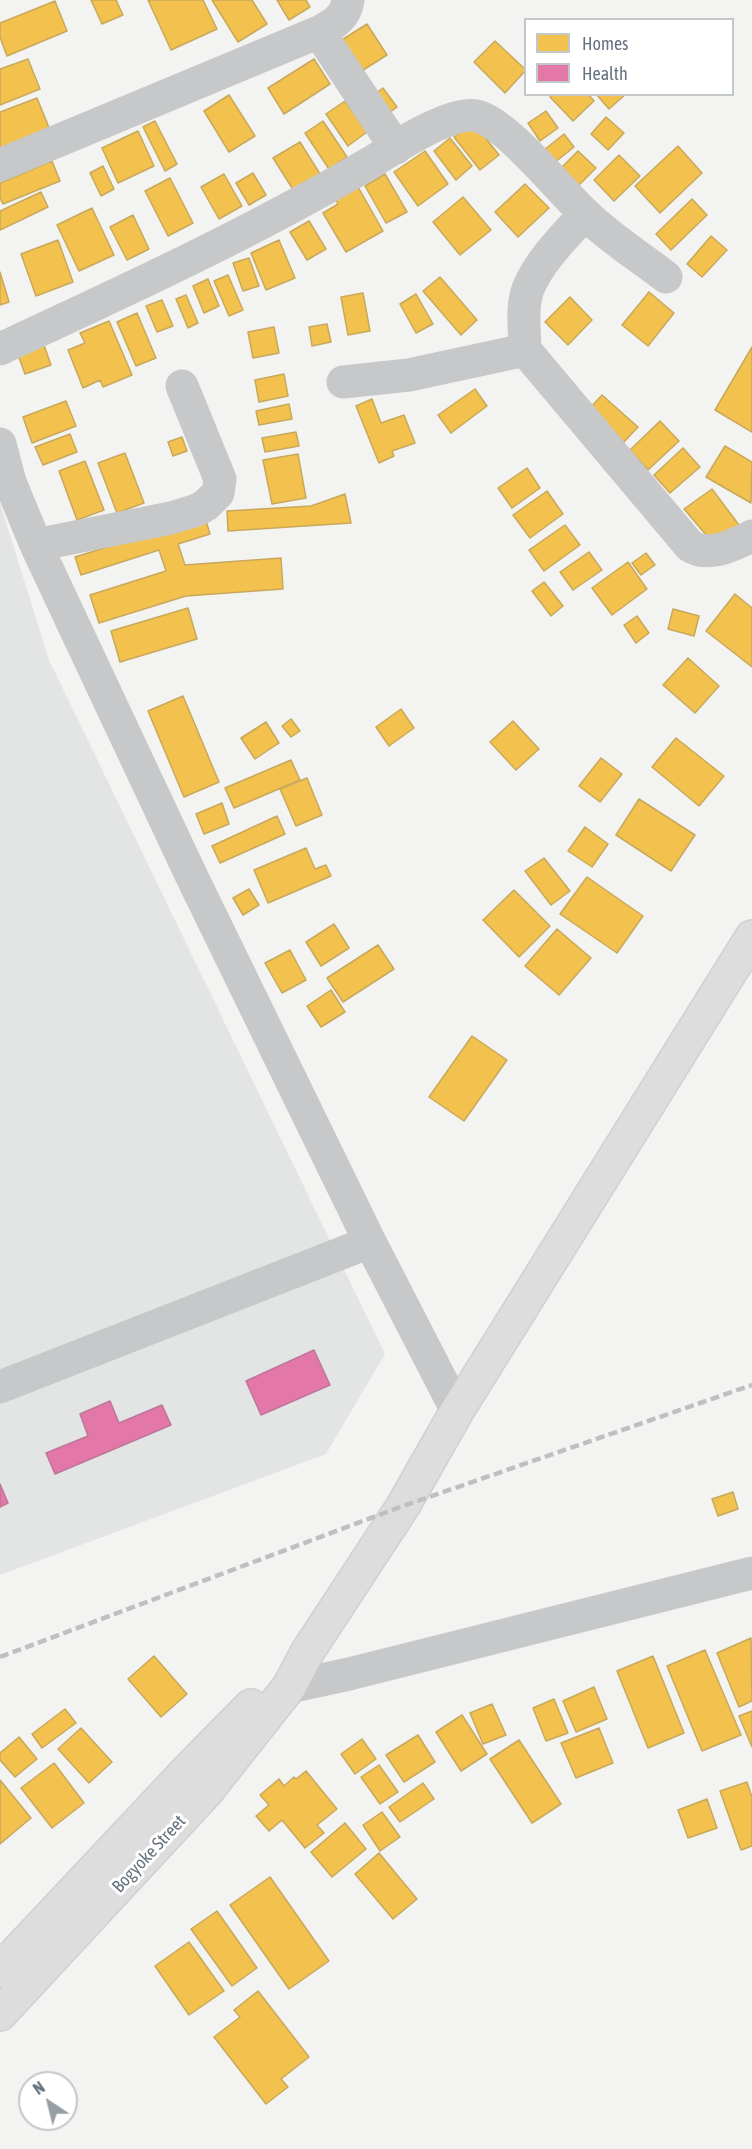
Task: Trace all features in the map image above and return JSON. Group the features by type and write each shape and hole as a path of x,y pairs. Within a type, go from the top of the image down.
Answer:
{"main road":[{"name":"Bogyoke Street","path":"0,2014 16,1968 206,1792 281,1685 308,1651 403,1506 457,1411 752,937"}],"street":[{"path":"0,165 319,32 341,18 346,11 348,0"},
{"path":"319,32 396,148"},
{"path":"0,349 121,293 324,190 433,126 462,116 475,115 486,119 551,178 585,214 666,277"},
{"path":"585,214 564,236 543,264 528,290 524,312 525,350 690,546 697,550 726,548 752,536"},
{"path":"344,382 409,375 525,350"},
{"path":"36,545 171,518 197,510 213,499 220,486 220,479 182,386"},
{"path":"0,444 10,482 36,545 191,875 370,1242 457,1411"},
{"path":"0,1387 370,1242"},
{"path":"281,1685 349,1674 752,1573"}],"shaded area":[{"path":"0,503 49,660 385,1354 326,1454 0,1575"}],"building: Homes":[{"path":"91,0 116,0 123,15 102,24"},
{"path":"148,0 203,0 217,29 171,50"},
{"path":"212,0 252,0 267,24 238,42"},
{"path":"277,0 306,0 310,7 289,20"},
{"path":"55,1 67,31 7,56 0,37 0,23"},
{"path":"367,24 387,55 360,72 340,41"},
{"path":"495,41 524,68 524,72 505,93 474,62"},
{"path":"28,59 40,89 0,105 0,69"},
{"path":"314,59 330,84 284,114 268,88"},
{"path":"383,88 397,107 382,118 368,99"},
{"path":"229,95 255,136 229,152 204,111"},
{"path":"590,96 594,101 573,121 550,97"},
{"path":"598,96 624,96 609,109"},
{"path":"37,98 54,140 0,161 0,112"},
{"path":"345,101 367,132 348,146 326,114"},
{"path":"546,111 558,128 540,141 528,123"},
{"path":"606,117 624,133 608,150 591,134"},
{"path":"155,121 177,164 165,171 143,127"},
{"path":"323,121 347,157 329,169 305,133"},
{"path":"473,122 499,155 480,170 454,137"},
{"path":"138,131 154,166 118,183 102,148"},
{"path":"564,134 574,147 549,167 539,154"},
{"path":"450,138 472,166 456,180 434,151"},
{"path":"300,142 320,174 294,191 273,158"},
{"path":"678,146 702,173 660,213 635,186"},
{"path":"425,151 448,184 418,206 394,172"},
{"path":"578,151 596,168 576,188 558,171"},
{"path":"619,155 640,176 614,201 594,180"},
{"path":"52,161 60,181 3,204 0,198 0,183"},
{"path":"103,166 114,189 101,196 90,173"},
{"path":"253,173 266,195 249,205 236,183"},
{"path":"224,174 242,206 219,219 201,187"},
{"path":"385,174 407,212 386,223 365,186"},
{"path":"170,178 193,223 168,236 145,191"},
{"path":"525,184 549,208 518,237 495,212"},
{"path":"357,185 383,231 346,252 323,213 338,204 335,198"},
{"path":"41,192 48,207 0,230 0,211"},
{"path":"463,197 491,230 460,255 433,222"},
{"path":"692,199 707,215 671,250 656,234"},
{"path":"92,208 114,255 79,271 57,225"},
{"path":"133,215 149,249 127,260 110,227"},
{"path":"309,221 326,249 307,260 290,232"},
{"path":"711,236 727,250 702,277 687,264"},
{"path":"58,240 73,282 36,296 21,254"},
{"path":"279,240 295,278 266,290 251,253"},
{"path":"249,258 259,286 243,291 233,263"},
{"path":"0,272 9,302 0,305"},
{"path":"228,275 243,310 229,316 214,281"},
{"path":"440,277 477,320 461,335 423,291"},
{"path":"208,279 219,306 204,313 193,286"},
{"path":"649,292 674,313 648,346 622,325"},
{"path":"363,293 370,331 348,335 341,297"},
{"path":"416,294 433,324 416,333 400,304"},
{"path":"186,295 198,323 188,328 176,299"},
{"path":"570,297 592,320 568,345 545,322"},
{"path":"162,300 173,326 157,332 146,306"},
{"path":"137,313 156,358 136,366 117,322"},
{"path":"109,321 132,375 103,387 100,380 83,388 68,350 85,343 80,333"},
{"path":"327,324 331,342 312,346 309,327"},
{"path":"274,327 279,353 253,358 248,332"},
{"path":"44,345 51,365 25,374 18,355"},
{"path":"752,347 752,432 715,410"},
{"path":"284,374 288,396 259,402 255,380"},
{"path":"475,389 487,406 451,433 438,415"},
{"path":"602,395 638,427 624,442 588,410"},
{"path":"372,399 381,423 404,415 415,443 392,451 394,456 379,463 356,406"},
{"path":"66,401 76,426 32,443 23,417"},
{"path":"289,404 292,419 259,425 256,411"},
{"path":"660,421 679,441 648,470 630,450"},
{"path":"296,432 299,446 265,452 262,438"},
{"path":"70,434 77,452 43,465 35,447"},
{"path":"182,437 187,451 173,456 168,442"},
{"path":"725,446 752,462 751,503 706,477"},
{"path":"683,448 700,467 670,493 654,475"},
{"path":"125,453 144,503 117,513 98,463"},
{"path":"298,454 306,498 272,504 263,460"},
{"path":"85,461 104,510 77,520 59,471"},
{"path":"527,468 540,488 512,508 498,488"},
{"path":"712,489 739,525 713,543 684,509"},
{"path":"547,491 563,514 530,538 513,515"},
{"path":"345,494 351,523 228,531 227,511 311,506"},
{"path":"205,517 210,534 178,544 185,565 281,558 283,589 186,596 99,623 90,595 166,571 159,550 81,575 75,557"},
{"path":"565,525 580,545 544,571 529,550"},
{"path":"589,552 602,570 573,590 560,572"},
{"path":"646,553 655,565 641,575 632,563"},
{"path":"628,562 647,589 612,615 592,588"},
{"path":"544,582 563,606 551,616 532,591"},
{"path":"735,594 752,608 752,667 706,631"},
{"path":"188,608 197,639 120,662 111,631"},
{"path":"673,609 699,616 694,636 668,629"},
{"path":"637,616 649,633 636,643 624,625"},
{"path":"688,658 719,686 695,713 663,685"},
{"path":"183,696 219,782 184,797 148,711"},
{"path":"401,709 414,728 389,746 376,727"},
{"path":"291,719 300,731 291,737 282,726"},
{"path":"513,721 539,749 516,770 490,742"},
{"path":"266,722 279,743 255,759 241,738"},
{"path":"676,738 724,776 699,806 652,767"},
{"path":"601,758 622,774 600,802 579,786"},
{"path":"291,760 300,780 234,808 225,788"},
{"path":"307,778 322,815 296,826 280,789"},
{"path":"639,799 695,835 671,871 616,835"},
{"path":"222,803 229,824 204,834 196,814"},
{"path":"277,816 285,834 220,863 212,846"},
{"path":"585,827 608,844 592,867 568,851"},
{"path":"306,848 315,869 326,865 331,876 268,903 254,870"},
{"path":"544,858 570,891 551,905 525,871"},
{"path":"587,877 643,916 617,953 560,914"},
{"path":"249,889 259,905 243,915 233,898"},
{"path":"514,890 550,926 519,957 483,920"},
{"path":"334,924 349,948 321,966 306,942"},
{"path":"557,929 591,958 559,995 525,966"},
{"path":"378,945 394,969 343,1002 327,978"},
{"path":"290,950 306,980 282,993 265,963"},
{"path":"331,990 345,1012 321,1027 307,1006"},
{"path":"472,1036 507,1060 464,1121 429,1097"},
{"path":"733,1492 738,1509 718,1516 712,1499"},
{"path":"751,1638 752,1701 739,1707 717,1653"},
{"path":"705,1650 741,1735 702,1751 667,1666"},
{"path":"154,1656 187,1694 161,1717 128,1679"},
{"path":"653,1656 684,1733 648,1748 617,1671"},
{"path":"594,1687 607,1719 576,1732 563,1701"},
{"path":"554,1699 568,1733 546,1741 533,1708"},
{"path":"492,1704 506,1735 483,1744 470,1713"},
{"path":"65,1709 76,1723 42,1748 32,1734"},
{"path":"752,1711 752,1747 739,1716"},
{"path":"462,1715 487,1754 461,1771 436,1732"},
{"path":"81,1728 112,1762 89,1783 58,1749"},
{"path":"599,1728 613,1763 576,1778 561,1743"},
{"path":"418,1735 435,1762 404,1782 386,1755"},
{"path":"19,1737 37,1759 15,1777 0,1760 0,1753"},
{"path":"362,1739 376,1759 355,1774 341,1754"},
{"path":"519,1740 561,1804 532,1823 490,1759"},
{"path":"54,1763 84,1803 52,1828 21,1788"},
{"path":"379,1765 398,1792 380,1804 361,1777"},
{"path":"306,1771 337,1809 317,1825 324,1833 305,1848 282,1820 269,1831 256,1816 269,1805 260,1795 279,1779 284,1786 294,1777 296,1779"},
{"path":"0,1780 31,1818 0,1844"},
{"path":"747,1782 752,1797 752,1846 741,1850 720,1791"},
{"path":"423,1783 434,1799 400,1822 389,1807"},
{"path":"707,1799 717,1828 688,1838 678,1810"},
{"path":"382,1812 400,1837 380,1851 363,1825"},
{"path":"345,1823 366,1849 332,1877 311,1852"},
{"path":"379,1853 417,1899 393,1919 355,1874"},
{"path":"270,1877 329,1961 289,1989 230,1905"},
{"path":"217,1911 257,1968 232,1986 191,1929"},
{"path":"189,1942 224,1991 189,2015 155,1966"},
{"path":"258,1991 309,2057 281,2079 288,2087 266,2104 214,2037 240,2017 234,2010"}],"building: Health":[{"path":"314,1350 330,1385 261,1415 246,1381"},
{"path":"110,1401 119,1423 162,1405 171,1425 55,1474 46,1453 88,1436 80,1414"},
{"path":"0,1484 8,1503 0,1507"}],"railway":[{"path":"0,1657 403,1506 752,1385"}]}
